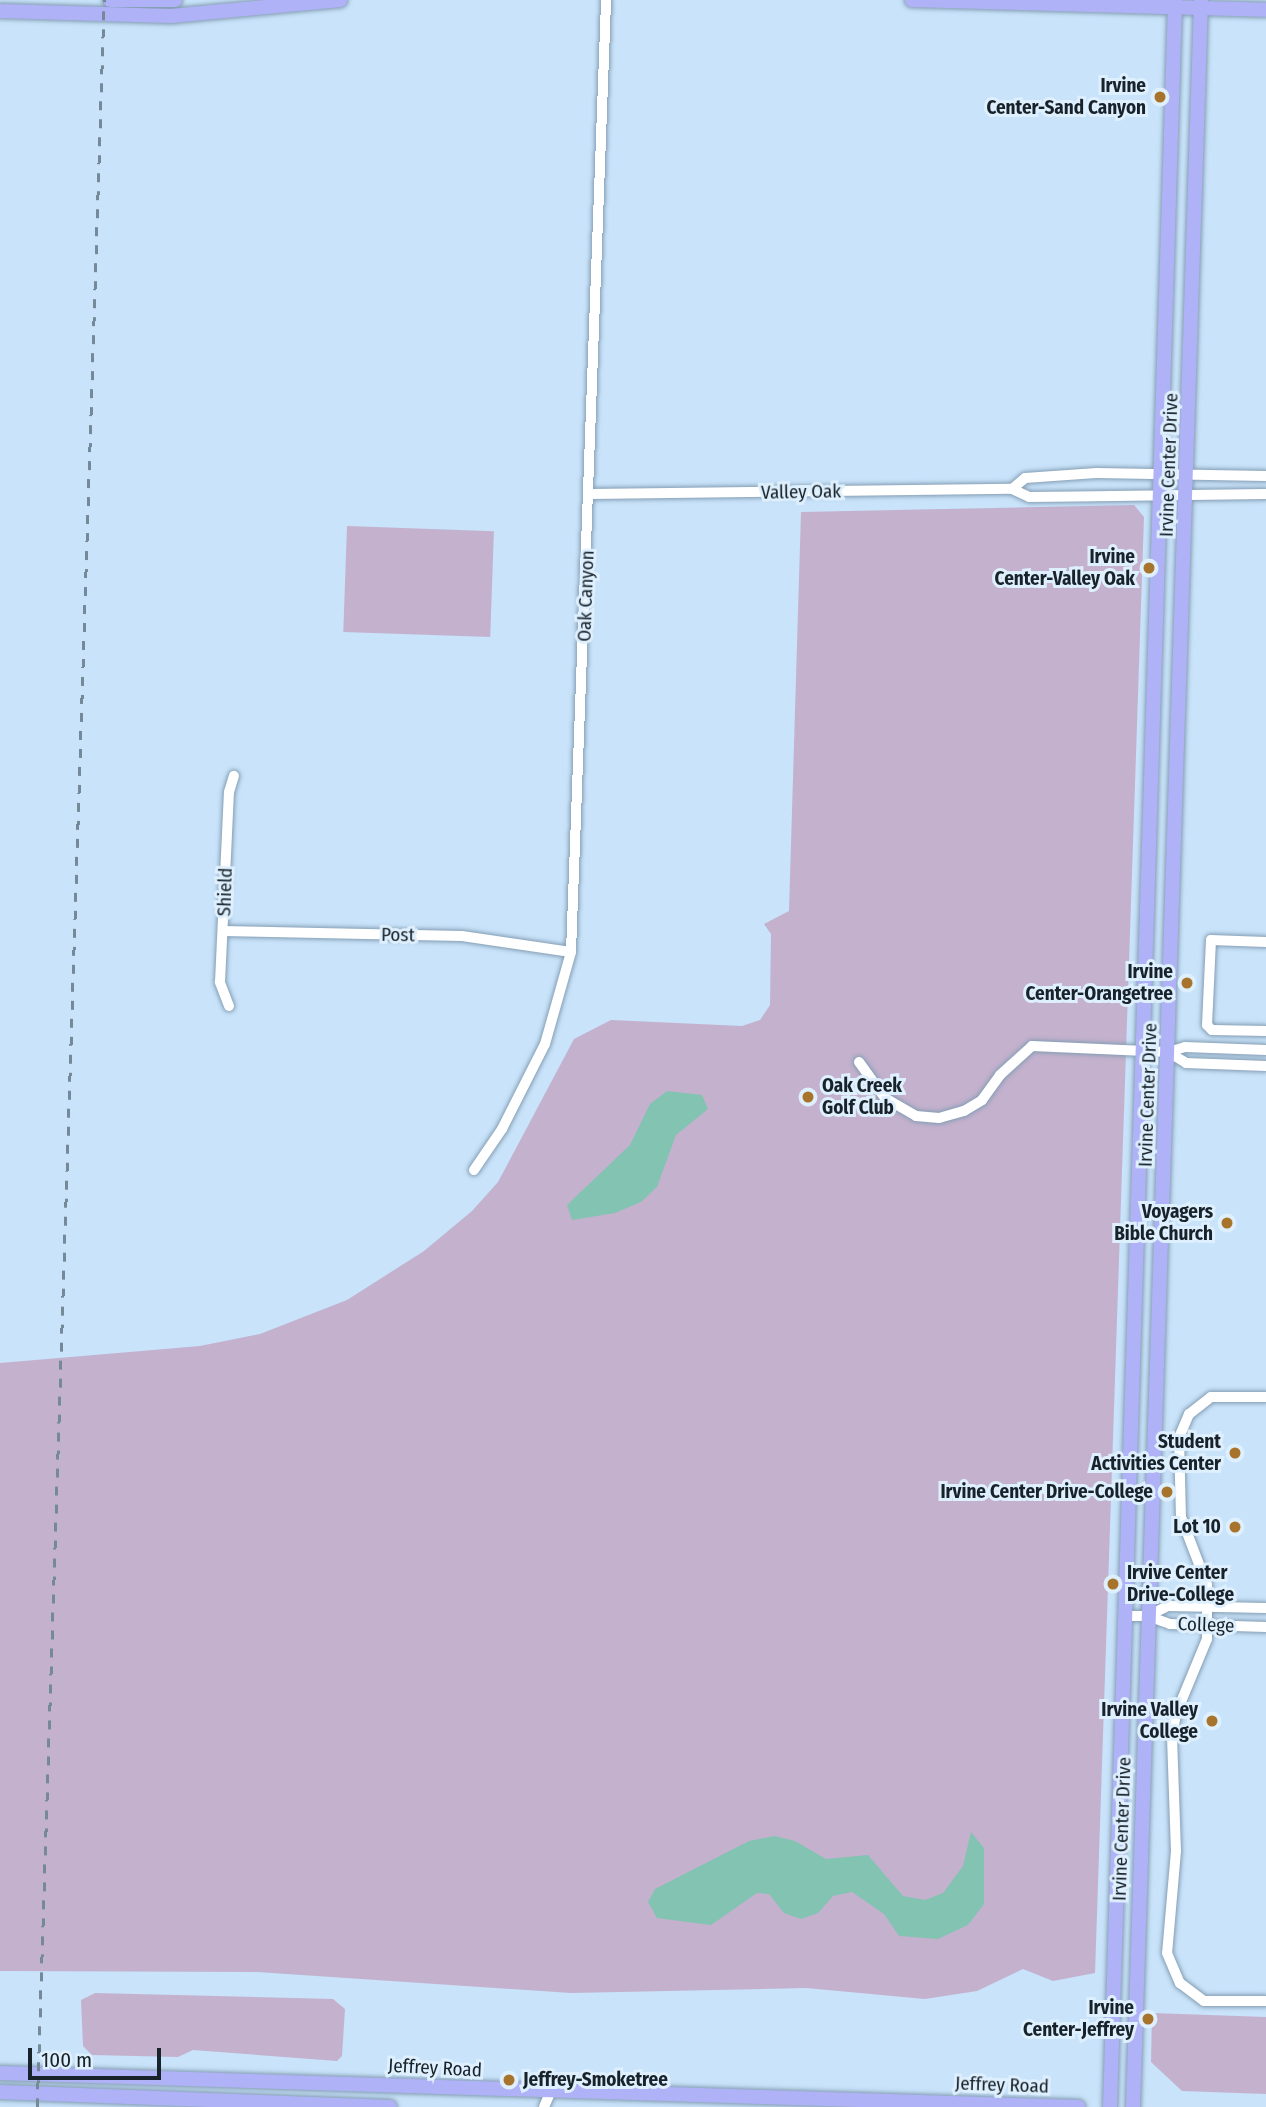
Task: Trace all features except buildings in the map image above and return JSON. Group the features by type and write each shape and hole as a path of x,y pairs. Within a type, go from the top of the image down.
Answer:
{"main road":[{"path":"110,0 175,0"},
{"path":"0,11 172,16 340,0"},
{"path":"912,0 1201,4 1266,10"},
{"name":"Irvine Center Drive","path":"1111,2107 1140,1052 1175,4"},
{"name":"Irvine Center Drive","path":"1133,2107 1201,4"},
{"name":"Jeffrey Road","path":"0,2073 287,2079 552,2100 1078,2107"},
{"path":"0,2092 390,2107"}],"street":[{"name":"Oak Canyon","path":"474,1170 502,1129 545,1044 571,952 590,495 606,0"},
{"name":"Valley Oak","path":"1012,489 1025,478 1160,474 1266,476"},
{"name":"Valley Oak","path":"590,495 1012,489 1029,497 1266,495"},
{"name":"Shield","path":"229,1006 220,982 229,792 234,776"},
{"name":"Post","path":"223,931 461,936 571,952"},
{"path":"1266,942 1211,940 1207,1025 1212,1030 1266,1031"},
{"path":"859,1062 885,1098 916,1116 939,1118 964,1111 982,1100 1000,1075 1032,1046 1140,1052 1168,1052 1185,1047 1266,1049"},
{"path":"1168,1052 1186,1063 1266,1066"},
{"path":"1266,1397 1211,1397 1189,1414 1179,1437 1181,1517 1207,1585 1207,1606 1204,1651 1186,1686 1172,1737 1176,1851 1167,1953 1180,1983 1204,2001 1266,2001"},
{"name":"College","path":"1148,1616 1168,1606 1266,1608"},
{"name":"College","path":"1125,1616 1148,1616 1170,1624 1266,1627"},
{"path":"544,2107 552,2100"}],"shaded area":[{"path":"1134,505 1144,517 1095,1973 1053,1981 1023,1969 977,1991 925,1999 806,1988 571,1993 257,1972 0,1971 0,1363 200,1346 260,1334 347,1300 424,1251 472,1211 498,1182 574,1039 611,1020 742,1026 760,1020 770,1005 771,934 764,924 789,911 801,512"},
{"path":"347,526 494,531 490,637 343,632"},
{"path":"667,1091 702,1095 708,1109 676,1135 657,1187 641,1202 615,1213 572,1220 567,1205 630,1145 650,1104"},
{"path":"971,1832 984,1848 984,1904 968,1925 938,1939 899,1936 884,1914 852,1892 833,1896 818,1913 801,1919 784,1913 769,1894 757,1893 711,1925 657,1918 648,1902 655,1889 749,1841 774,1836 795,1841 826,1859 868,1855 903,1896 925,1900 943,1893 963,1866"},
{"path":"95,1993 333,1999 345,2009 342,2056 337,2061 193,2050 178,2057 92,2055 83,2046 81,2000"},
{"path":"1152,2013 1266,2017 1266,2094 1182,2091 1151,2062"}],"railway":[{"path":"37,2107 104,0"}],"place":[{"name":"Irvine Center-Sand Canyon","path":"1160,97"},
{"name":"Irvine Center-Valley Oak","path":"1149,568"},
{"name":"Irvine Center-Orangetree","path":"1187,983"},
{"name":"Oak Creek Golf Club","path":"808,1097"},
{"name":"Voyagers Bible Church","path":"1227,1223"},
{"name":"Student Activities Center","path":"1235,1453"},
{"name":"Irvine Center Drive-College","path":"1167,1492"},
{"name":"Lot 10","path":"1235,1527"},
{"name":"Irvive Center Drive-College","path":"1113,1584"},
{"name":"Irvine Valley College","path":"1212,1721"},
{"name":"Irvine Center-Jeffrey","path":"1148,2019"},
{"name":"Jeffrey-Smoketree","path":"509,2080"}]}
